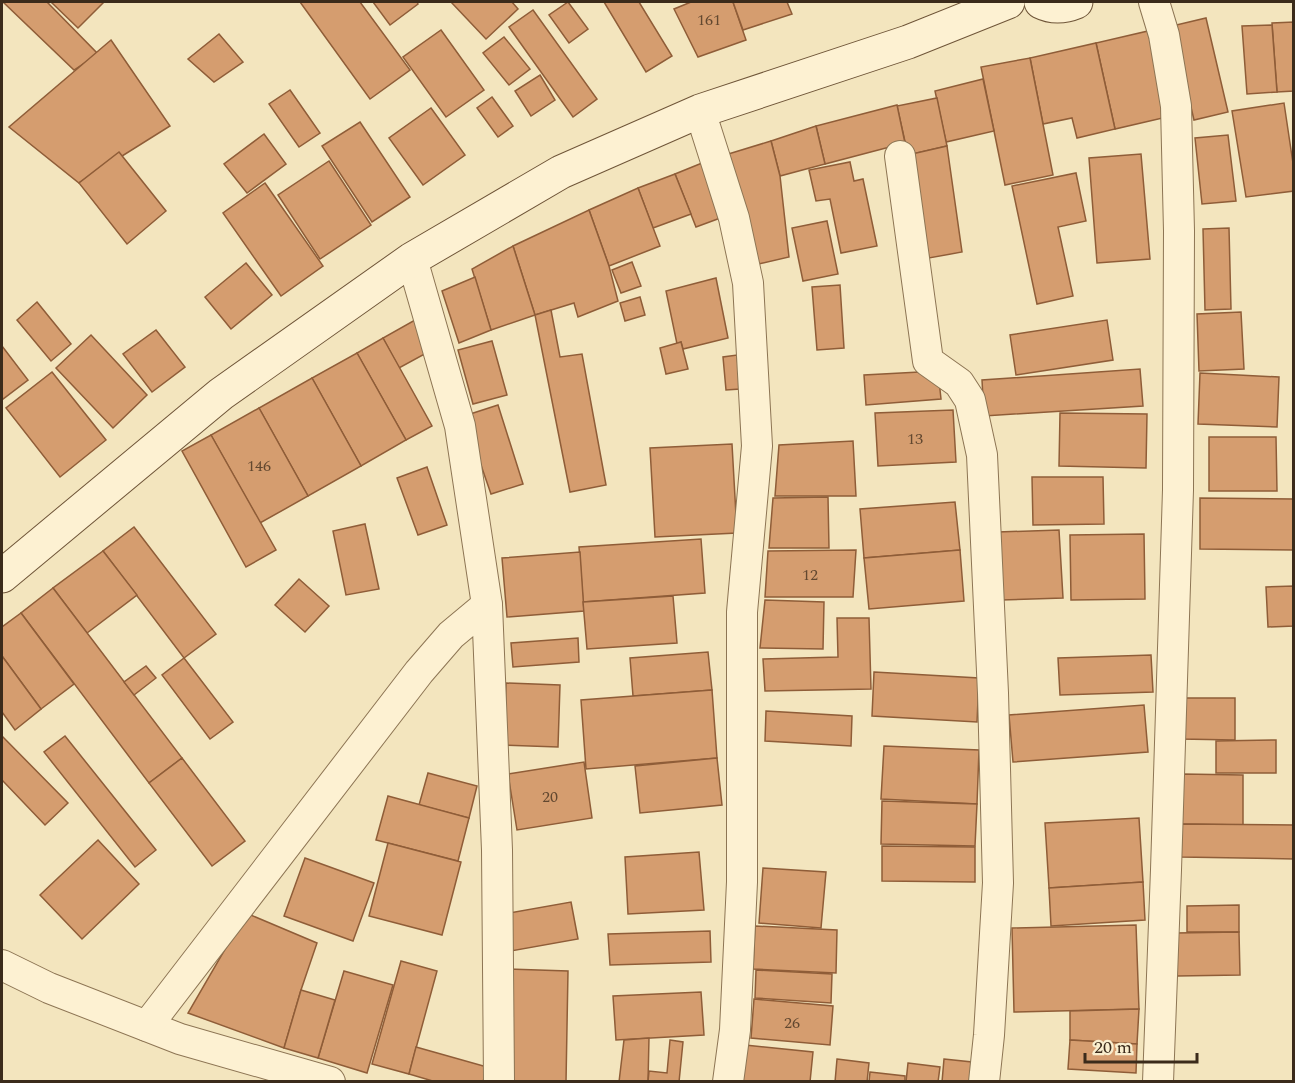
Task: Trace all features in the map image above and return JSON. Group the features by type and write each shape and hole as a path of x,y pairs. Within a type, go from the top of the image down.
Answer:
{"street":[{"path":"2,576 221,394 412,259 561,172 700,111 908,42 1008,2"},
{"path":"1041,2 1058,7 1076,2"},
{"path":"1154,2 1164,34 1176,106 1179,231 1178,490 1158,1082"},
{"path":"700,111 734,218 747,283 758,446 742,612 742,882 735,1030 728,1082"},
{"path":"900,156 928,361 959,383 970,400 982,455 993,693 998,883 984,1082"},
{"path":"412,259 460,426 487,605 497,850 499,1082"},
{"path":"147,1026 419,672 451,635 487,605"},
{"path":"2,965 50,988 180,1039 330,1082"}],"building":[{"path":"3,2 47,2 98,54 74,70"},
{"path":"51,2 104,2 78,28"},
{"path":"300,2 360,2 410,70 370,99"},
{"path":"373,2 417,2 418,4 390,25"},
{"path":"451,2 512,2 518,9 486,39"},
{"path":"568,2 588,29 569,43 549,15"},
{"path":"604,2 639,2 672,56 646,72"},
{"path":"691,2 733,2 746,40 698,57 674,9"},
{"path":"733,2 787,2 792,14 743,30"},
{"path":"533,10 597,99 573,117 509,27"},
{"path":"1206,18 1228,112 1194,120 1172,26"},
{"path":"1294,22 1294,91 1277,92 1272,23"},
{"path":"1272,25 1277,92 1247,94 1242,26"},
{"path":"441,30 484,90 446,117 403,57"},
{"path":"1148,31 1167,117 1115,129 1096,43"},
{"path":"219,34 243,62 214,82 188,59"},
{"path":"504,37 530,69 509,85 483,53"},
{"path":"111,40 170,126 79,183 9,127"},
{"path":"1096,43 1115,129 1077,138 1072,118 1043,124 1030,58"},
{"path":"1030,58 1053,175 1005,185 981,67"},
{"path":"540,75 555,100 531,116 515,91"},
{"path":"983,79 994,131 946,142 935,91"},
{"path":"290,90 320,133 299,147 269,104"},
{"path":"492,97 513,126 498,137 477,108"},
{"path":"937,98 947,146 908,155 897,106"},
{"path":"1284,103 1294,170 1294,191 1246,197 1232,111"},
{"path":"897,105 905,143 825,164 816,126"},
{"path":"431,108 465,155 423,185 389,138"},
{"path":"360,122 410,197 372,222 322,146"},
{"path":"816,126 825,164 780,176 771,141"},
{"path":"264,134 286,164 247,193 224,164"},
{"path":"1228,135 1236,201 1202,204 1195,138"},
{"path":"771,141 780,176 789,257 754,265 725,155"},
{"path":"947,146 962,252 929,258 912,154"},
{"path":"119,152 166,211 127,244 79,183"},
{"path":"1141,154 1150,259 1097,263 1089,158"},
{"path":"329,161 371,225 320,259 278,195"},
{"path":"850,162 854,181 863,179 877,246 841,253 830,199 816,201 809,170"},
{"path":"702,163 723,217 696,227 675,174"},
{"path":"1076,173 1086,221 1058,227 1073,296 1037,304 1012,186"},
{"path":"675,174 691,214 653,228 638,188"},
{"path":"265,183 323,266 281,296 223,213"},
{"path":"638,188 660,246 609,266 589,210"},
{"path":"589,210 609,266 618,301 578,317 574,303 535,315 513,246"},
{"path":"827,221 838,274 803,281 792,228"},
{"path":"1229,228 1231,309 1205,310 1203,229"},
{"path":"513,246 535,315 491,330 472,269"},
{"path":"632,262 641,286 621,293 612,270"},
{"path":"246,263 272,295 231,329 205,297"},
{"path":"475,277 491,330 459,343 442,291"},
{"path":"716,278 728,338 683,349 681,342 677,344 666,291"},
{"path":"840,285 844,348 817,350 812,287"},
{"path":"640,297 645,315 625,321 620,303"},
{"path":"37,302 71,344 51,361 17,320"},
{"path":"551,310 560,357 582,354 606,485 570,492 535,315"},
{"path":"1241,312 1244,369 1199,371 1197,314"},
{"path":"415,320 432,350 399,368 383,338"},
{"path":"1107,320 1113,360 1016,375 1010,335"},
{"path":"156,330 185,367 152,392 123,354"},
{"path":"91,335 147,395 113,428 56,368"},
{"path":"383,338 432,426 406,440 357,353"},
{"path":"492,341 507,395 473,404 458,350"},
{"path":"681,342 688,369 666,374 660,348"},
{"path":"2,346 28,380 3,399 2,397"},
{"path":"357,353 406,440 361,466 312,378"},
{"path":"737,355 740,389 726,390 723,357"},
{"path":"1140,369 1143,406 984,416 982,380"},
{"path":"938,371 941,399 866,405 864,375"},
{"path":"52,372 106,440 60,477 6,408"},
{"path":"1200,373 1279,377 1277,427 1198,424"},
{"path":"312,378 361,466 308,496 259,408"},
{"path":"498,405 523,484 491,494 464,416"},
{"path":"259,408 308,496 260,523 211,435"},
{"path":"953,410 956,462 878,466 875,413"},
{"path":"1060,413 1147,414 1146,468 1059,466"},
{"path":"211,435 276,550 246,567 182,451"},
{"path":"1209,437 1276,437 1277,491 1209,491"},
{"path":"853,441 856,496 775,496 779,445"},
{"path":"732,444 737,533 655,537 650,448"},
{"path":"427,467 447,525 418,535 397,478"},
{"path":"1032,477 1103,477 1104,524 1033,525"},
{"path":"828,497 829,548 769,548 773,498"},
{"path":"1200,498 1294,499 1294,550 1200,549"},
{"path":"955,502 960,550 864,558 860,509"},
{"path":"365,524 379,589 346,595 333,531"},
{"path":"134,527 216,634 184,658 103,551"},
{"path":"1059,530 1063,598 1001,600 998,532"},
{"path":"1144,534 1145,599 1071,600 1070,535"},
{"path":"701,539 705,593 583,602 579,547"},
{"path":"856,550 853,597 765,597 768,551"},
{"path":"960,550 964,601 869,609 864,558"},
{"path":"103,551 137,595 87,633 53,588"},
{"path":"580,552 584,611 507,617 502,558"},
{"path":"299,579 329,606 305,632 275,605"},
{"path":"1294,586 1294,626 1268,627 1266,587"},
{"path":"53,588 182,758 149,783 21,613"},
{"path":"673,596 677,643 587,649 583,602"},
{"path":"765,600 824,602 823,649 760,648"},
{"path":"21,613 74,684 41,709 2,656 2,627"},
{"path":"837,618 869,618 871,689 765,691 763,659 838,657"},
{"path":"578,638 579,662 513,667 511,643"},
{"path":"708,652 712,690 633,696 630,658"},
{"path":"1151,655 1153,692 1060,695 1058,658"},
{"path":"2,656 41,709 15,730 2,712"},
{"path":"184,658 233,722 210,739 162,675"},
{"path":"146,666 156,678 134,695 124,682"},
{"path":"874,672 979,678 977,722 872,716"},
{"path":"506,683 560,685 558,747 504,745"},
{"path":"712,690 717,758 586,769 581,700"},
{"path":"1181,698 1235,698 1235,740 1180,739"},
{"path":"1144,705 1148,752 1013,762 1009,715"},
{"path":"766,711 852,716 851,746 765,741"},
{"path":"2,736 68,803 45,825 2,780"},
{"path":"65,736 156,850 135,867 44,752"},
{"path":"1276,740 1276,773 1216,773 1216,741"},
{"path":"884,746 979,750 977,804 881,799"},
{"path":"182,758 245,841 212,866 149,783"},
{"path":"717,758 722,805 640,813 635,766"},
{"path":"584,762 592,818 517,830 508,774"},
{"path":"428,773 477,786 469,818 419,805"},
{"path":"1182,774 1243,775 1243,825 1182,824"},
{"path":"388,796 469,818 458,861 376,840"},
{"path":"882,801 977,804 975,846 881,844"},
{"path":"1139,818 1143,882 1049,888 1045,823"},
{"path":"1182,824 1294,825 1294,859 1181,857"},
{"path":"98,840 139,884 82,939 40,895"},
{"path":"388,843 461,862 442,935 369,916"},
{"path":"882,846 975,847 975,882 882,881"},
{"path":"699,852 704,910 628,914 625,857"},
{"path":"305,858 374,883 353,941 284,916"},
{"path":"763,868 826,872 821,928 759,923"},
{"path":"1143,882 1145,920 1051,926 1049,888"},
{"path":"571,902 578,939 511,951 504,914"},
{"path":"1239,905 1239,932 1187,932 1187,906"},
{"path":"246,913 317,943 284,1048 188,1013"},
{"path":"1136,925 1139,1009 1014,1012 1012,928"},
{"path":"755,926 837,930 836,973 753,969"},
{"path":"710,931 711,962 610,965 608,934"},
{"path":"1239,932 1240,975 1177,976 1176,933"},
{"path":"401,961 437,971 409,1074 372,1064"},
{"path":"508,969 568,971 566,1082 505,1082"},
{"path":"756,970 832,974 831,1003 755,998"},
{"path":"344,971 393,985 367,1073 318,1058"},
{"path":"301,990 335,1000 318,1058 284,1048"},
{"path":"701,992 704,1035 616,1040 613,996"},
{"path":"754,999 833,1006 830,1045 751,1038"},
{"path":"1139,1009 1137,1044 1070,1040 1070,1011"},
{"path":"649,1038 648,1082 619,1082 624,1040"},
{"path":"670,1040 683,1042 679,1082 648,1082 649,1071 667,1073"},
{"path":"1070,1040 1137,1044 1136,1073 1068,1069"},
{"path":"745,1045 813,1052 810,1082 742,1082"},
{"path":"416,1047 487,1067 483,1082 436,1082 409,1074"},
{"path":"837,1059 869,1063 867,1082 835,1082"},
{"path":"944,1059 972,1062 970,1082 942,1082"},
{"path":"908,1063 940,1067 938,1082 906,1082"},
{"path":"870,1072 905,1076 905,1082 869,1082"}]}
